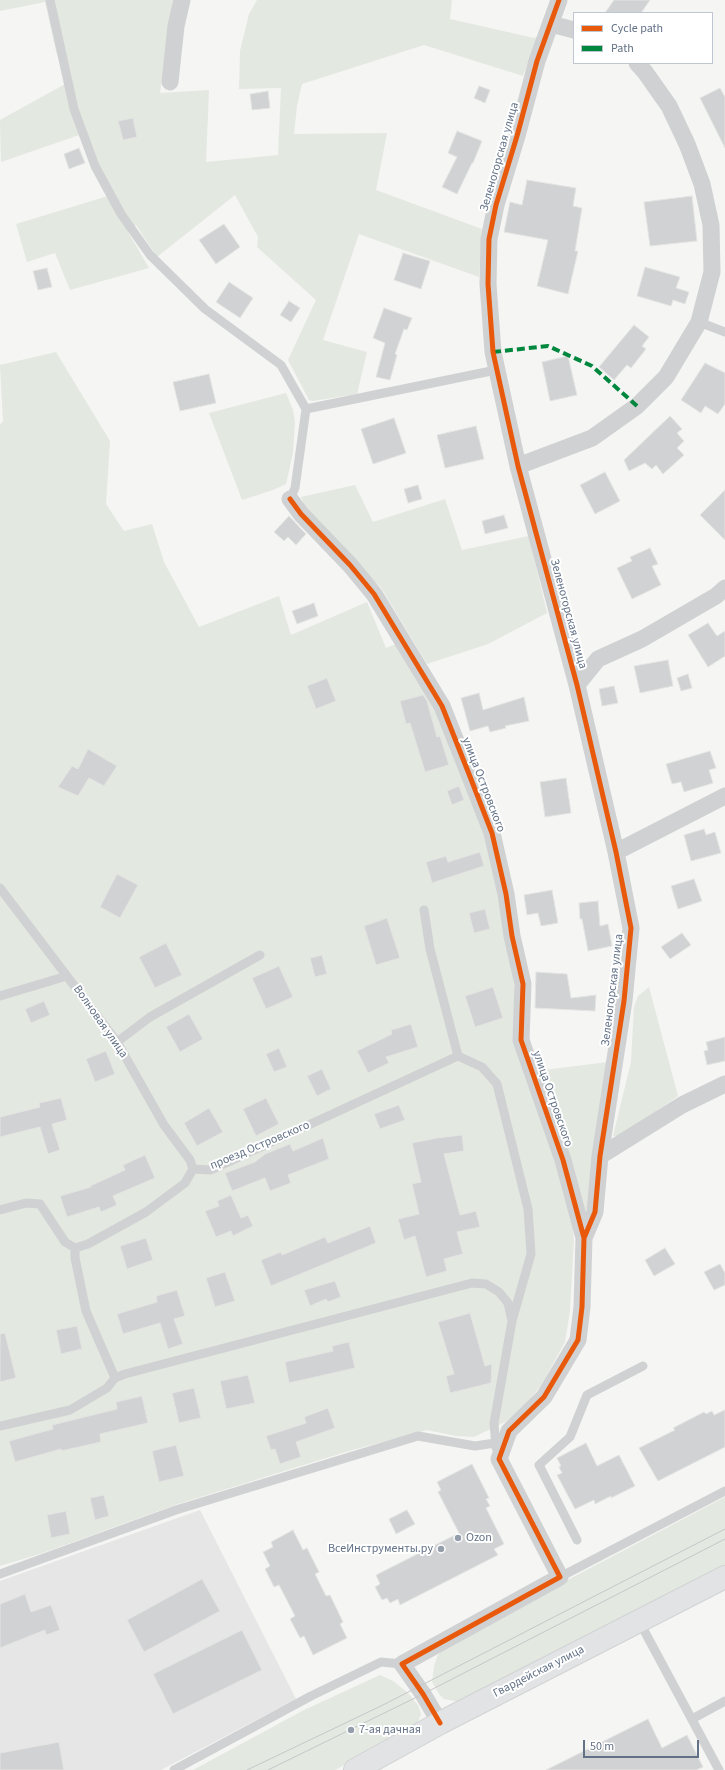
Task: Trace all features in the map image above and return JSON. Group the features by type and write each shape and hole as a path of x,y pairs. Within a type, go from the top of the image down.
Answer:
{"street":[{"path":"170,82 182,0"},
{"name":"Зеленогорская улица","path":"559,0 537,61 517,136 496,205 490,239 489,306 496,370 518,466 577,685 616,852 631,928 624,1001 600,1156 595,1212 584,1238"},
{"path":"551,24 573,30"},
{"path":"518,466 592,438 637,406 666,377 699,322 712,272 711,225 702,184 687,144 669,106 646,72 638,64"},
{"name":"улица Островского","path":"290,498 301,514 350,565 374,594 442,706 467,767 492,833 506,894 512,936 523,984 521,1040 563,1160 584,1238"},
{"path":"577,685 598,659 642,639 716,596 725,588"},
{"path":"616,852 725,796"},
{"path":"600,1156 682,1105 725,1084"},
{"path":"440,1723 423,1694 402,1664 560,1577 497,1451 509,1431 544,1397 578,1340 582,1307 584,1238"},
{"name":"Гвардейская улица","path":"355,1770 440,1723 725,1577"}],"lane":[{"path":"50,0 74,109 95,166 121,214 150,255 205,309 281,365 306,409 295,488 290,498"},
{"path":"699,322 725,332"},
{"path":"306,409 496,370"},
{"name":"Волновая улица","path":"0,888 117,1042 164,1125 190,1160 193,1169"},
{"path":"0,1574 176,1510 418,1436 497,1451 494,1423 512,1321 531,1254 528,1209 497,1084 482,1067 458,1056 430,949 424,910"},
{"path":"117,1042 150,1017 260,955"},
{"path":"0,996 67,976"},
{"name":"проезд Островского","path":"75,1248 88,1244 146,1212 185,1182 193,1169 211,1170 458,1056"},
{"path":"0,1210 26,1203 40,1204 65,1242 75,1248 75,1258 86,1310 114,1378"},
{"path":"0,1426 70,1410 107,1388 114,1378 171,1361 472,1282 486,1284 499,1292 508,1303 512,1321"},
{"path":"577,1540 539,1465 570,1437 588,1395 643,1366"},
{"path":"560,1577 725,1491"},
{"path":"639,1621 719,1770"},
{"path":"174,1770 311,1696 381,1662 402,1664"},
{"path":"692,1719 725,1702"}],"shaded area":[{"path":"0,0 174,0 160,93 209,90 206,162 278,155 281,88 239,89 240,51 249,14 257,0 452,0 450,19 534,38 539,36 523,76 424,45 302,84 297,106 294,134 387,133 376,190 482,229 479,277 359,234 323,340 367,352 357,394 313,401 309,400 288,360 316,300 257,247 258,237 235,195 157,257 136,225 128,232 149,268 70,290 55,253 27,262 16,224 108,196 85,133 1,162 0,120 67,83 56,51 45,2 0,11"},
{"path":"56,352 110,441 106,504 124,531 152,524 164,562 199,627 279,596 291,635 367,602 386,648 399,643 426,683 483,820 501,897 518,1009 572,1218 574,1241 570,1311 565,1342 542,1384 526,1405 511,1419 474,1437 456,1436 427,1430 349,1451 178,1504 40,1554 0,1566 0,425 3,421 0,365"},
{"path":"286,393 293,410 295,422 293,453 286,484 242,500 209,413"},
{"path":"355,485 373,522 445,499 462,550 529,536 547,613 488,644 427,664 380,586 366,576 306,510 301,497"},
{"path":"649,987 678,1096 621,1136 613,1136 631,1062 634,1007 638,996"},
{"path":"608,1062 590,1204 585,1212 536,1071"},
{"path":"725,1497 725,1567 460,1702 444,1699 439,1694 432,1682 434,1666 438,1655 448,1643"},
{"path":"200,1510 296,1699 161,1770 0,1770 0,1581"},
{"path":"380,1675 393,1681 407,1692 418,1705 421,1714 417,1725 335,1770 193,1770 304,1710"}],"building":[{"path":"614,0 650,0 642,12 606,12"},
{"path":"479,86 490,90 485,103 474,98"},
{"path":"720,88 725,97 725,148 700,98"},
{"path":"268,91 270,108 252,110 250,94"},
{"path":"133,118 137,137 123,140 118,121"},
{"path":"457,131 482,141 473,163 457,194 442,187 457,157 448,153"},
{"path":"79,148 85,163 69,169 64,154"},
{"path":"527,180 576,188 573,206 582,208 575,251 578,251 568,294 537,286 548,240 504,232 510,202 522,205"},
{"path":"692,196 697,241 650,246 644,202"},
{"path":"224,224 240,247 216,264 199,240"},
{"path":"403,253 430,261 421,289 394,280"},
{"path":"645,267 680,277 676,288 689,292 685,304 673,300 671,306 637,296"},
{"path":"47,268 52,287 38,290 33,271"},
{"path":"229,282 253,298 240,318 216,302"},
{"path":"289,301 300,308 291,322 280,315"},
{"path":"384,308 412,318 407,330 404,329 395,354 397,355 390,380 376,377 385,343 373,338"},
{"path":"634,325 649,337 642,346 646,349 631,368 627,365 614,380 599,367"},
{"path":"568,356 577,395 550,401 542,362"},
{"path":"705,363 725,373 725,404 718,414 705,406 701,413 681,400"},
{"path":"209,374 216,403 180,411 173,382"},
{"path":"670,416 682,429 677,433 684,441 677,448 684,455 663,474 656,465 652,469 645,463 629,471 624,460"},
{"path":"394,418 406,453 373,464 361,429"},
{"path":"476,426 484,459 445,468 437,435"},
{"path":"605,472 620,501 595,514 580,485"},
{"path":"418,485 422,499 408,503 404,489"},
{"path":"725,490 725,540 700,515"},
{"path":"504,515 508,528 485,534 482,521"},
{"path":"289,516 306,534 296,545 288,537 284,541 274,532"},
{"path":"650,548 658,564 652,566 661,585 632,599 617,568 632,561 630,557"},
{"path":"314,603 318,616 297,624 292,611"},
{"path":"708,623 717,636 725,631 725,656 708,667 688,635"},
{"path":"668,660 673,686 640,693 634,666"},
{"path":"688,674 692,688 681,691 677,678"},
{"path":"327,678 336,701 316,709 307,686"},
{"path":"614,686 618,703 602,706 599,689"},
{"path":"479,693 483,710 524,697 529,721 505,726 506,728 490,732 488,726 470,731 461,698"},
{"path":"423,695 427,701 437,737 440,736 449,765 425,772 410,723 406,724 400,701"},
{"path":"88,749 117,766 104,786 89,778 78,796 58,787 72,766 78,769"},
{"path":"710,751 716,768 709,770 713,783 684,792 681,782 672,784 666,764"},
{"path":"566,778 571,813 545,817 540,782"},
{"path":"459,786 464,800 452,805 447,791"},
{"path":"704,829 706,835 715,832 721,853 691,861 684,835"},
{"path":"480,852 484,866 432,883 426,862 446,856 448,862"},
{"path":"117,874 138,885 120,918 100,907"},
{"path":"694,879 702,901 678,909 671,886"},
{"path":"552,890 558,923 541,926 538,913 527,915 524,895"},
{"path":"598,901 600,926 608,924 612,946 588,951 582,919 580,919 579,903"},
{"path":"485,909 490,929 474,933 469,913"},
{"path":"387,918 400,958 376,965 364,926"},
{"path":"682,933 691,945 670,959 661,947"},
{"path":"166,943 182,975 155,988 139,957"},
{"path":"322,955 327,974 315,977 310,958"},
{"path":"279,966 293,997 266,1009 252,978"},
{"path":"536,972 567,974 571,998 596,995 595,1011 535,1008"},
{"path":"493,987 503,1018 475,1027 465,996"},
{"path":"44,1001 50,1015 31,1023 25,1009"},
{"path":"189,1014 203,1039 180,1052 166,1027"},
{"path":"411,1024 418,1047 386,1057 389,1063 368,1073 357,1051 392,1034 391,1030"},
{"path":"725,1037 725,1061 707,1065 704,1051 708,1050 706,1042"},
{"path":"279,1048 287,1067 274,1072 266,1054"},
{"path":"106,1051 115,1074 95,1082 86,1059"},
{"path":"322,1069 331,1089 317,1096 307,1076"},
{"path":"61,1098 67,1120 52,1124 60,1150 48,1154 40,1127 0,1137 0,1117 40,1107 39,1103"},
{"path":"266,1098 279,1124 256,1136 243,1109"},
{"path":"399,1105 405,1120 380,1129 374,1114"},
{"path":"209,1108 223,1132 197,1146 184,1123"},
{"path":"462,1135 464,1151 444,1154 460,1215 476,1211 480,1227 457,1232 463,1254 444,1259 447,1271 426,1277 415,1236 404,1240 398,1219 419,1214 412,1184 421,1182 412,1143"},
{"path":"323,1138 329,1159 288,1175 291,1183 270,1191 265,1178 232,1191 225,1173 255,1162 265,1154 290,1144 293,1151"},
{"path":"145,1155 155,1178 113,1196 117,1205 101,1212 99,1207 67,1217 60,1196 91,1187 90,1186 125,1170 123,1165"},
{"path":"231,1195 241,1218 248,1215 253,1226 233,1236 231,1231 216,1237 205,1211 219,1206 217,1201"},
{"path":"370,1226 376,1243 271,1286 261,1260 281,1252 282,1255 325,1237 328,1243"},
{"path":"146,1238 153,1260 127,1269 120,1246"},
{"path":"665,1248 675,1264 654,1276 645,1260"},
{"path":"720,1264 725,1273 725,1285 714,1290 704,1272"},
{"path":"225,1272 235,1301 215,1307 206,1278"},
{"path":"335,1281 341,1297 328,1302 326,1299 310,1306 304,1290"},
{"path":"177,1290 185,1316 174,1319 183,1344 168,1349 160,1323 123,1334 117,1314 157,1302 156,1296"},
{"path":"470,1313 485,1366 492,1364 491,1383 450,1393 446,1376 454,1374 438,1322"},
{"path":"77,1326 82,1349 61,1354 56,1330"},
{"path":"5,1333 16,1378 0,1382 0,1334"},
{"path":"349,1342 355,1368 289,1383 285,1362 333,1351 332,1346"},
{"path":"248,1375 255,1403 226,1409 220,1381"},
{"path":"194,1388 201,1418 179,1423 172,1393"},
{"path":"142,1396 148,1423 100,1434 101,1442 61,1451 61,1449 15,1462 9,1441 53,1429 52,1425 117,1409 116,1402"},
{"path":"328,1408 335,1428 296,1442 301,1457 280,1464 275,1449 271,1450 266,1436 306,1423 304,1417"},
{"path":"725,1410 725,1447 658,1481 639,1448 675,1430 673,1428 704,1412 706,1414 712,1411 714,1415"},
{"path":"586,1443 597,1466 619,1455 635,1486 611,1498 611,1496 595,1504 594,1500 575,1509 557,1475 562,1473 559,1467 561,1466 557,1458"},
{"path":"176,1445 184,1476 159,1482 152,1451"},
{"path":"472,1464 489,1498 486,1499 490,1506 486,1508 504,1544 494,1549 498,1555 400,1605 398,1599 390,1603 387,1598 382,1600 375,1587 380,1584 376,1575 459,1533 438,1492 441,1490 437,1482"},
{"path":"104,1495 109,1516 95,1520 90,1498"},
{"path":"407,1510 415,1524 396,1534 389,1519"},
{"path":"66,1511 70,1534 51,1538 47,1515"},
{"path":"293,1530 303,1550 307,1548 319,1572 315,1574 326,1596 330,1595 343,1622 340,1624 347,1638 313,1655 304,1636 300,1638 290,1619 295,1616 279,1585 274,1587 265,1569 270,1566 263,1552 273,1547 271,1542"},
{"path":"202,1579 220,1611 144,1652 127,1620"},
{"path":"25,1594 31,1612 51,1605 60,1630 46,1635 45,1630 0,1648 0,1604"},
{"path":"242,1630 262,1670 173,1714 153,1674"},
{"path":"648,1719 662,1748 687,1735 703,1767 696,1770 546,1770"},
{"path":"59,1742 64,1770 0,1770 0,1753"}],"tram line":[{"path":"247,1770 383,1705 725,1529"},
{"path":"268,1770 423,1694 725,1539"}],"marked path":[{"path":"493,352 548,346 592,366 637,406"}],"cycle path":[{"path":"559,0 537,61 517,136 496,205 489,239 488,284 493,352 518,466 577,685 616,852 631,928 624,1001 600,1156 595,1212 584,1238"},
{"path":"290,499 301,514 350,565 374,594 442,706 492,833 506,894 512,936 523,984 521,1040 563,1160 584,1238 582,1307 578,1340 544,1397 509,1431 499,1459 560,1577 402,1664 423,1694 440,1723"}],"place":[{"name":"Ozon","path":"458,1538"},
{"name":"ВсеИнструменты.ру","path":"441,1549"},
{"name":"7-ая дачная","path":"351,1730"}]}
